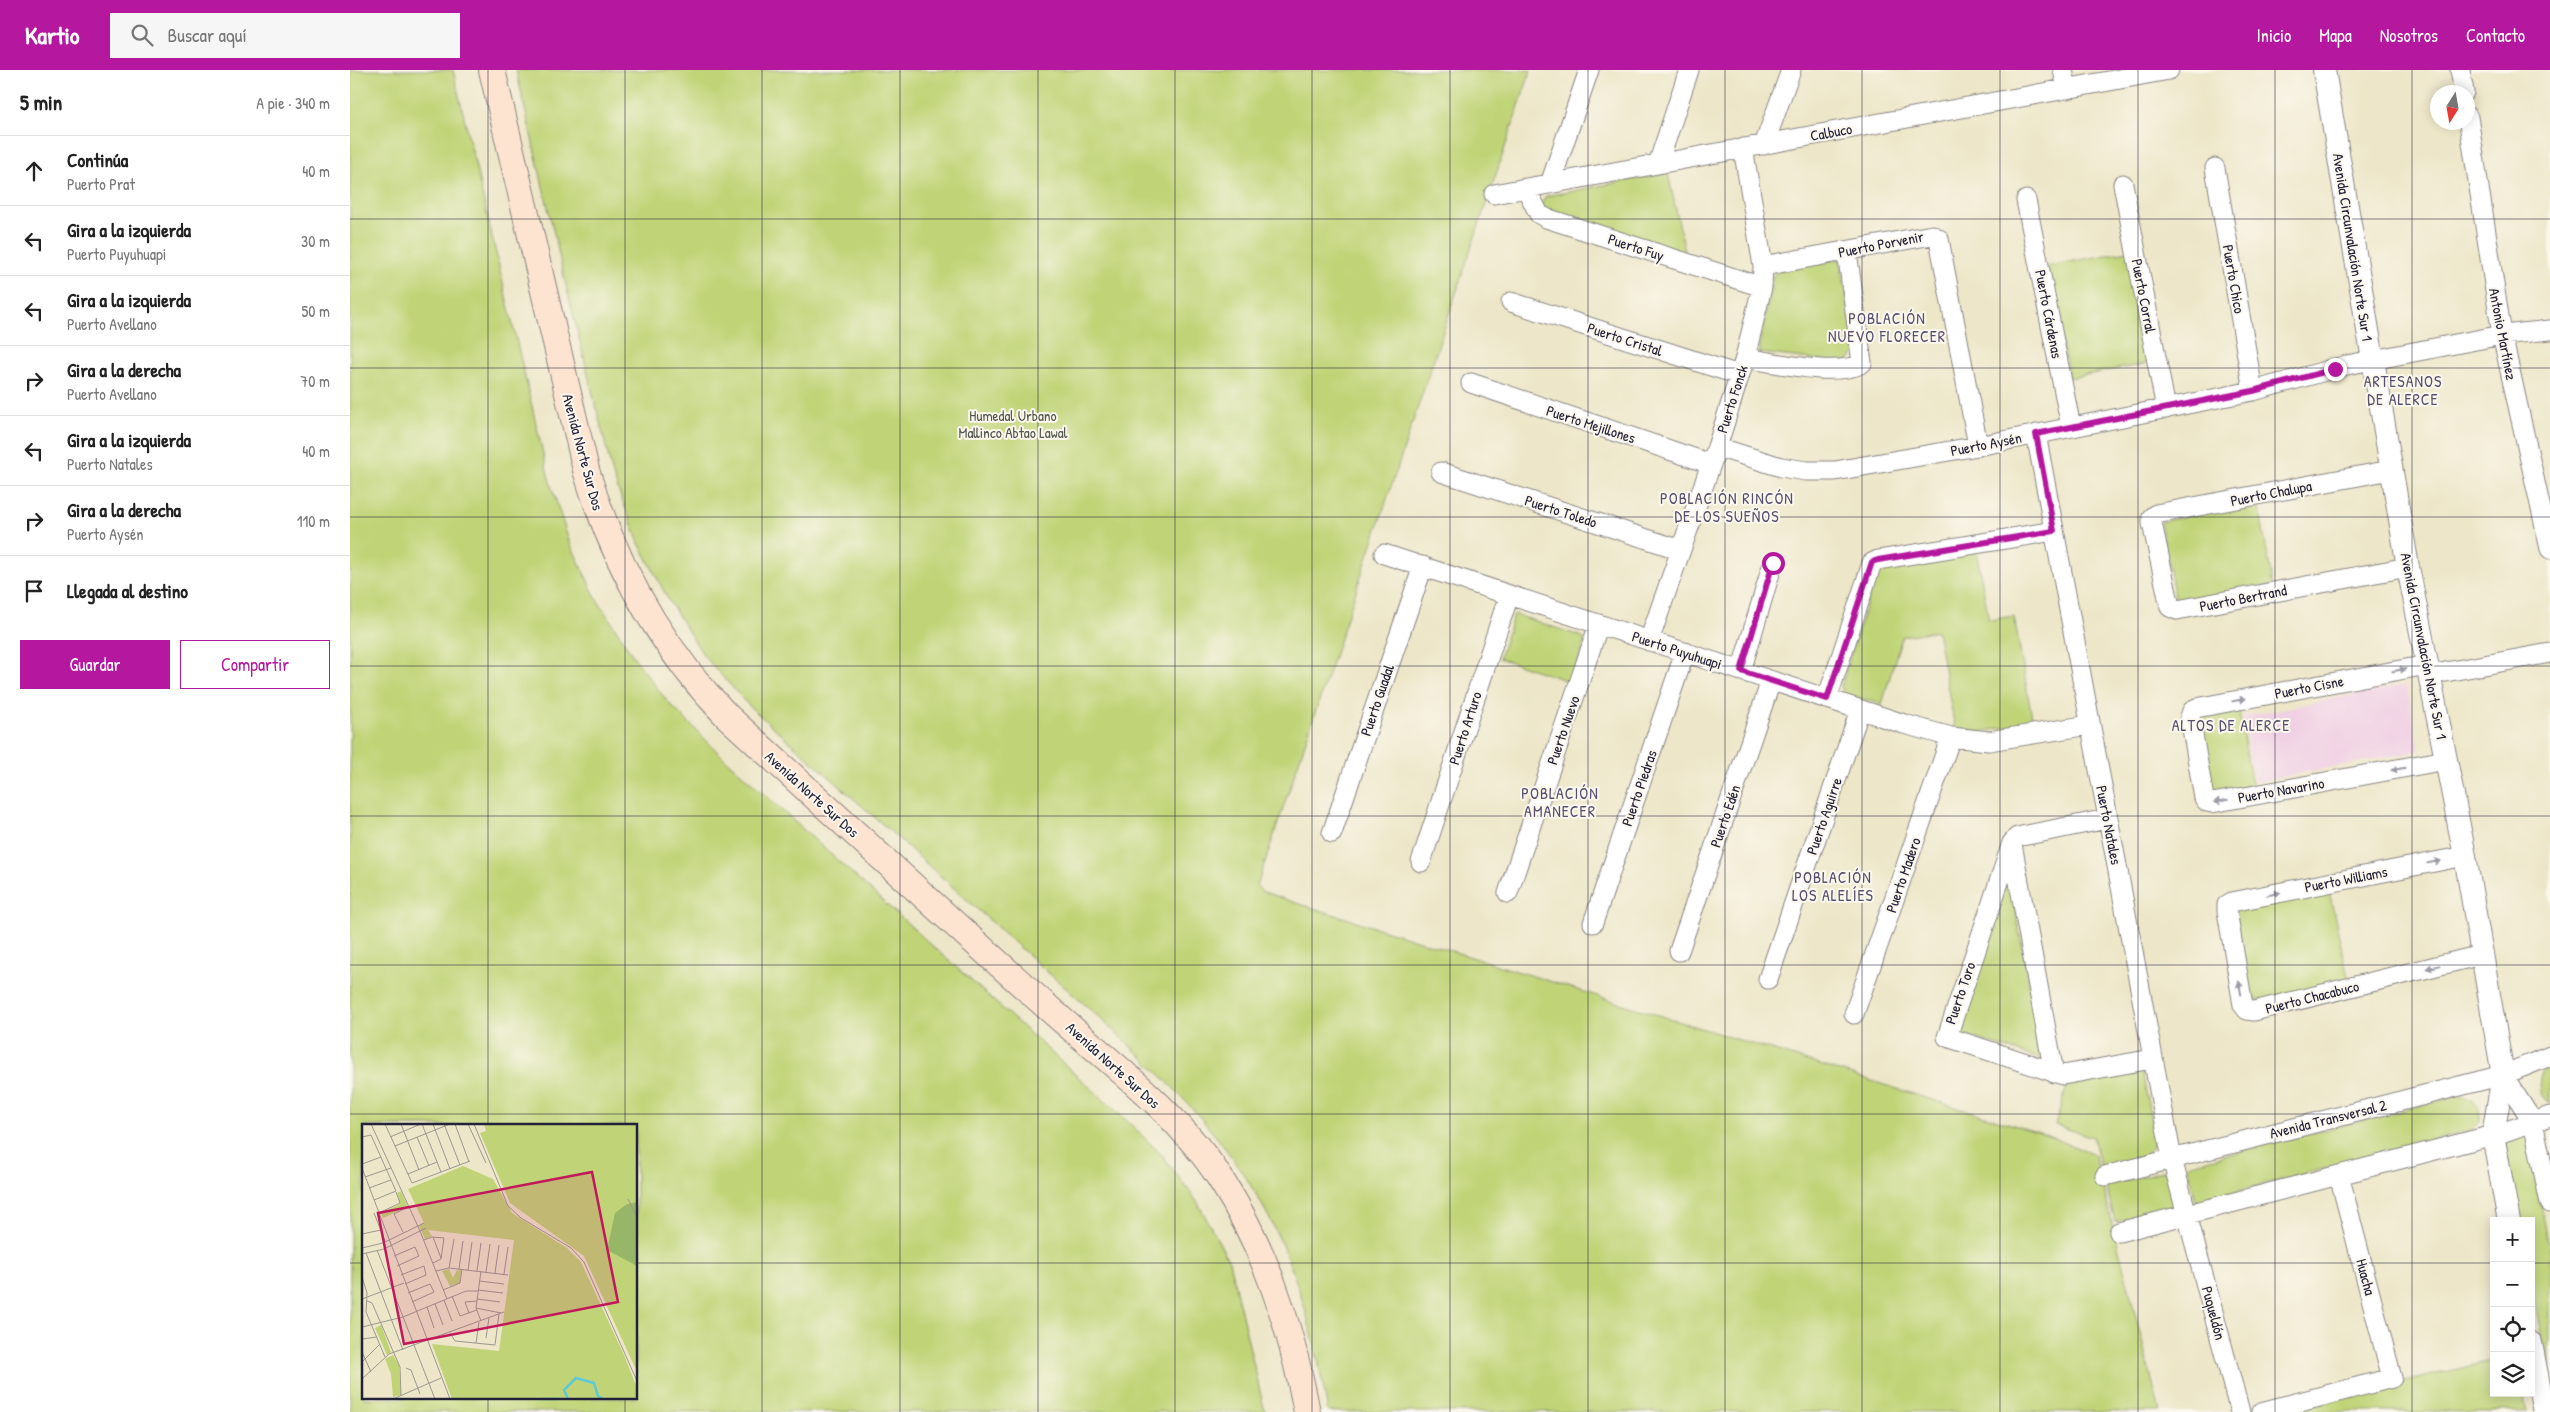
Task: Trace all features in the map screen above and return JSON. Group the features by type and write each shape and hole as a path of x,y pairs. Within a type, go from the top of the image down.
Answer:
{"main road":[{"name":"Avenida Norte Sur Dos","path":"492,70 586,470 606,533 619,561 652,618 697,682 727,716 1047,1007 1142,1090 1196,1148 1218,1176 1236,1205 1267,1265 1288,1323 1307,1412"}],"street":[{"path":"1550,184 1589,70"},
{"path":"1658,164 1689,70"},
{"path":"1764,145 1791,70"},
{"path":"2063,70 2066,89"},
{"name":"Calbuco","path":"1494,194 2169,70"},
{"name":"Avenida Circunvalación Norte Sur 1","path":"2324,70 2371,361 2408,567 2465,856 2503,1075 2493,1135 2507,1217"},
{"path":"2460,70 2463,85"},
{"name":"Antonio Martínez","path":"2470,130 2502,336 2550,549"},
{"name":"Puerto Fonck","path":"1649,641 1714,455 1742,367 1762,287 1763,266 1743,148"},
{"name":"Puerto Chico","path":"2216,168 2253,391"},
{"name":"Puerto Corral","path":"2123,184 2166,409"},
{"name":"Puerto Fuy","path":"1526,188 1539,214 1546,218 1762,287"},
{"name":"Puerto Cárdenas","path":"2026,200 2071,427"},
{"name":"Puerto Porvenir","path":"1763,266 1932,235 1939,239 1978,446"},
{"name":"Puerto Cristal","path":"1511,302 1742,367 1838,368 1862,363 1847,251"},
{"name":"Puerto Aysén","path":"1714,455 1781,467 1820,471 1848,469 1978,446 2166,409 2253,391 2371,361 2502,336 2550,330"},
{"name":"Puerto Mejillones","path":"1471,383 1714,455"},
{"name":"Puerto Natales","path":"2036,434 2152,1059 2172,1159 2188,1215"},
{"name":"Puerto Chalupa","path":"2152,517 2156,514 2391,470"},
{"name":"Puerto Toledo","path":"1441,472 1681,550"},
{"name":"Puerto Bertrand","path":"2152,517 2170,607 2176,610 2408,567"},
{"path":"1827,699 1872,562 2054,531"},
{"name":"Puerto Puyuhuapi","path":"1384,554 1860,710 1951,737 1989,741 2090,725"},
{"path":"1741,671 1773,563"},
{"name":"Puerto Guadal","path":"1332,833 1422,566"},
{"name":"Puerto Arturo","path":"1421,862 1509,594"},
{"name":"Puerto Nuevo","path":"1508,893 1599,624"},
{"name":"Puerto Piedras","path":"1593,923 1685,652"},
{"name":"Puerto Cisne","path":"2192,711 2196,708 2550,652"},
{"name":"Puerto Edén","path":"1679,951 1771,681"},
{"name":"Puerto Aguirre","path":"1768,979 1860,710"},
{"name":"Puerto Navarino","path":"2192,711 2190,717 2204,798 2208,802 2446,760"},
{"name":"Puerto Madero","path":"1854,1014 1951,737"},
{"path":"2054,1073 2012,843 2017,837 2107,819"},
{"name":"Puerto Toro","path":"2012,843 1946,1033 1949,1038 2063,1075 2152,1059"},
{"name":"Puerto Williams","path":"2228,905 2232,902 2465,856"},
{"name":"Puerto Chacabuco","path":"2228,905 2243,1005 2248,1010 2254,1011 2481,955"},
{"name":"Avenida Transversal 2","path":"2105,1176 2503,1075 2550,1056"},
{"path":"2503,1075 2542,1119 2550,1203"},
{"path":"2119,1232 2493,1135 2542,1119"},
{"name":"Huacha","path":"2262,1412 2392,1378 2340,1175"},
{"name":"Puqueldón","path":"2188,1215 2240,1412"},
{"path":"2533,1352 2544,1412"}],"shaded area":[{"path":"2407,685 2419,751 2254,782 2242,717"}],"green space":[{"path":"350,70 453,70 549,479 569,541 596,598 633,656 667,701 726,760 1125,1119 1163,1156 1198,1203 1229,1261 1265,1412 350,1412"},
{"name":"Humedal Urbano Mallinco Abtao Lawal","path":"516,70 1531,70 1257,886 1261,891 1284,899 2046,1135 2095,1155 2160,1412 1328,1412 1312,1334 1288,1258 1265,1210 1217,1137 1188,1104 1125,1041 748,705 704,656 669,601 639,543 614,479 568,294"},
{"path":"1668,173 1686,256 1556,216 1541,205 1546,196"},
{"path":"2128,251 2150,363 2069,378 2047,266"},
{"path":"1840,259 1857,352 1845,363 1760,353 1760,341 1773,276 1777,271"},
{"path":"2258,502 2273,585 2176,602 2160,522"},
{"path":"1976,550 1989,620 2014,616 2033,723 1979,732 1955,728 1937,631 1902,636 1882,704 1844,694 1841,686 1878,567"},
{"path":"1514,614 1583,637 1585,642 1571,682 1499,658"},
{"path":"2238,706 2253,790 2218,797 2211,793 2196,725 2200,714"},
{"path":"2010,880 2043,1060 1956,1032 2005,882"},
{"path":"2329,891 2349,981 2253,1002 2249,999 2235,909"},
{"path":"2550,1067 2550,1102 2543,1097 2539,1085 2542,1072"},
{"path":"2142,1070 2154,1137 2153,1147 2144,1156 2101,1167 2093,1137 2055,1125 2068,1083"},
{"path":"2459,1096 2473,1101 2478,1107 2480,1122 2472,1130 2196,1202 2187,1165"},
{"path":"2515,1137 2525,1138 2528,1141 2550,1250 2550,1381 2535,1303 2535,1217 2518,1217 2505,1147 2510,1139"},
{"path":"2167,1170 2176,1207 2115,1222 2106,1186"},
{"path":"2490,1361 2490,1397 2524,1397 2527,1412 2282,1412"}],"district":[{"name":"POBLACIÓN NUEVO FLORECER","path":"1887,327"},
{"name":"ARTESANOS DE ALERCE","path":"2403,390"},
{"name":"POBLACIÓN RINCÓN DE LOS SUEÑOS","path":"1727,507"},
{"name":"ALTOS DE ALERCE","path":"2231,725"},
{"name":"POBLACIÓN AMANECER","path":"1560,802"},
{"name":"POBLACIÓN LOS ALELÍES","path":"1833,886"}],"route":[{"path":"1773,563 1741,671 1827,699 1872,562 2054,531 2036,434 2253,391 2335,369"}]}
